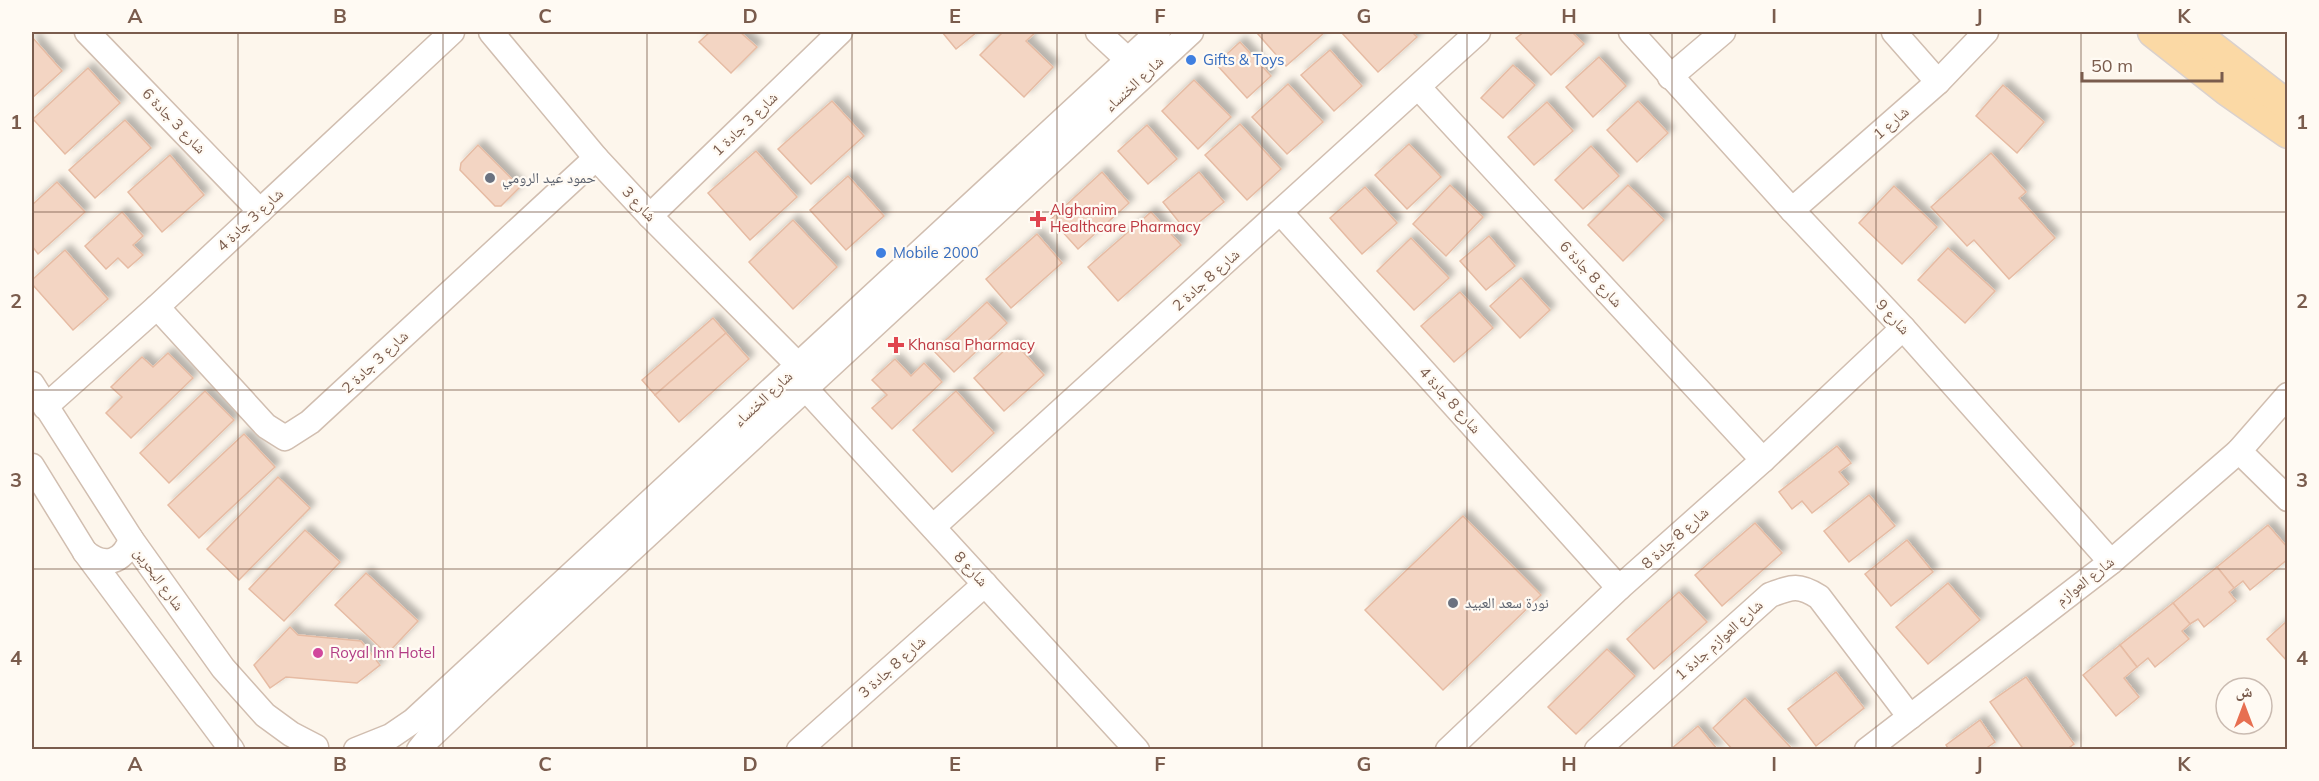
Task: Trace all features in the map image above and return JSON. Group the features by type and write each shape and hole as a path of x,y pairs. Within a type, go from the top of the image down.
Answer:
{"main road":[{"path":"2153,32 2228,91 2288,133"},
{"path":"2193,32 2288,106"}],"street":[{"name":"شارع 3 جادة 6","path":"87,32 260,211"},
{"name":"شارع 3 جادة 4","path":"45,407 157,307 453,32"},
{"name":"شارع 3","path":"491,32 596,158 650,216 799,366"},
{"path":"1098,32 1128,60"},
{"name":"شارع الخنساء","path":"356,750 391,736 413,722 1158,32"},
{"name":"شارع الخنساء","path":"420,750 427,740 1191,32"},
{"name":"شارع 8 جادة 2","path":"933,527 1478,32"},
{"name":"شارع 9","path":"1630,32 1903,328 2111,562"},
{"path":"1670,77 1724,32"},
{"path":"1894,32 1938,82"},
{"name":"شارع 1","path":"1792,210 1938,82 1986,32"},
{"name":"شارع 3 جادة 1","path":"650,216 830,35"},
{"name":"شارع 8 جادة 6","path":"1419,88 1763,460"},
{"name":"شارع 3 جادة 2","path":"157,307 266,426 285,438 310,423 596,158"},
{"name":"شارع 8 جادة 4","path":"1281,213 1619,588"},
{"name":"شارع 8 جادة 8","path":"1448,750 1619,588 1763,460 1903,328"},
{"name":"شارع البحرين","path":"32,384 131,539 223,668 265,715 291,734 318,749"},
{"name":"شارع 8","path":"806,389 1137,750"},
{"name":"شارع العوازم","path":"1867,750 2111,562 2239,451 2288,395"},
{"path":"2239,451 2288,498"},
{"path":"32,466 85,552 232,750"},
{"path":"85,552 92,558 112,561 128,548 131,539"},
{"name":"شارع 8 جادة 3","path":"814,745 985,584"},
{"name":"شارع العوازم جادة 1","path":"1597,750 1770,595 1792,587 1804,588 1819,597 1910,717"}],"building":[{"path":"710,32 740,32 757,47 731,73 699,42"},
{"path":"942,32 977,32 956,49"},
{"path":"1003,32 1036,32 1026,41 1053,67 1024,97 980,55"},
{"path":"1325,32 1286,66 1257,33"},
{"path":"1341,32 1412,32 1417,37 1378,72"},
{"path":"1524,32 1572,32 1584,44 1551,75 1516,38"},
{"path":"32,37 62,71 32,98"},
{"path":"1240,42 1271,76 1247,98 1216,64"},
{"path":"1330,50 1362,86 1334,111 1301,75"},
{"path":"1599,57 1626,86 1593,117 1566,87"},
{"path":"1513,65 1535,85 1503,118 1481,98"},
{"path":"88,68 120,103 65,154 33,119"},
{"path":"1194,80 1231,117 1198,149 1162,111"},
{"path":"1288,84 1323,122 1287,154 1252,117"},
{"path":"2003,85 2044,122 2017,153 1976,116"},
{"path":"832,101 864,136 811,184 778,149"},
{"path":"1638,101 1668,133 1637,162 1607,130"},
{"path":"1547,102 1573,131 1534,165 1508,137"},
{"path":"125,120 151,148 95,198 69,170"},
{"path":"1240,124 1281,169 1247,200 1205,155"},
{"path":"1147,125 1177,159 1148,184 1118,151"},
{"path":"1409,144 1441,177 1407,209 1375,175"},
{"name":"حمود عيد الرومي","path":"478,145 520,187 501,206 495,206 460,170 461,163"},
{"path":"1591,146 1619,176 1583,209 1555,180"},
{"path":"756,151 797,197 750,240 708,193"},
{"path":"1991,153 2026,192 2019,198 2055,238 2009,279 1974,240 1967,246 1931,207"},
{"path":"170,155 204,195 162,232 128,192"},
{"path":"1102,172 1129,203 1078,249 1051,219"},
{"path":"1199,172 1224,202 1187,232 1163,202"},
{"path":"848,176 884,216 846,250 810,210"},
{"path":"57,182 85,212 38,254 32,246 32,205"},
{"path":"1450,185 1483,217 1446,256 1413,224"},
{"path":"1628,185 1664,220 1623,261 1588,225"},
{"path":"1894,186 1937,227 1902,264 1859,223"},
{"path":"1365,187 1397,223 1362,254 1330,218"},
{"path":"122,212 143,236 133,245 143,255 128,268 118,258 106,269 85,246"},
{"path":"1151,212 1181,245 1118,301 1088,267"},
{"path":"793,220 837,267 793,309 749,262"},
{"path":"1037,234 1062,263 1011,308 986,279"},
{"path":"1489,236 1515,266 1486,290 1460,261"},
{"path":"1411,238 1449,278 1414,310 1377,271"},
{"path":"1948,248 1995,291 1965,323 1918,280"},
{"path":"65,250 108,299 73,330 32,284 32,280"},
{"path":"1521,278 1550,310 1520,338 1490,306"},
{"path":"1460,292 1493,328 1454,362 1421,326"},
{"path":"987,302 1007,323 954,372 934,351"},
{"path":"713,318 726,333 655,395 642,380"},
{"path":"726,333 749,359 679,422 655,395"},
{"path":"1014,342 1044,375 1004,411 974,378"},
{"path":"168,353 193,378 131,438 106,413 122,397 111,387 142,357 153,367"},
{"path":"895,359 911,376 924,363 942,382 892,429 872,408 887,395 872,380"},
{"path":"205,391 234,420 169,483 140,453"},
{"path":"956,391 994,433 952,472 913,430"},
{"path":"244,434 275,467 199,538 168,505"},
{"path":"1837,446 1851,463 1839,472 1849,484 1812,513 1802,501 1792,509 1779,492"},
{"path":"278,477 310,508 239,580 207,549"},
{"path":"1869,495 1895,526 1849,562 1824,531"},
{"name":"نورة سعد العبيد","path":"1463,516 1541,595 1443,690 1365,610"},
{"path":"1755,523 1782,553 1722,606 1695,575"},
{"path":"2268,525 2288,548 2288,559 2250,590 2243,581 2234,588 2217,567"},
{"path":"305,530 340,562 284,621 249,589"},
{"path":"1907,540 1933,572 1891,606 1865,574"},
{"path":"2217,567 2234,588 2229,592 2236,601 2204,627 2198,619 2190,624 2173,603"},
{"path":"366,573 418,621 387,654 335,605"},
{"path":"1948,583 1980,620 1928,664 1896,627"},
{"path":"1679,592 1707,622 1654,669 1627,639"},
{"path":"2173,603 2190,624 2182,631 2189,639 2155,667 2148,658 2137,667 2120,645"},
{"path":"2288,622 2288,662 2267,639"},
{"name":"Royal Inn Hotel","path":"290,627 298,635 361,641 380,665 357,683 286,677 270,688 254,665"},
{"path":"2120,645 2137,667 2124,678 2139,697 2116,716 2083,675"},
{"path":"1607,649 1635,676 1576,734 1548,707"},
{"path":"1836,672 1864,708 1816,746 1788,709"},
{"path":"2026,677 2074,744 2066,750 2024,750 1990,702"},
{"path":"1745,698 1793,750 1733,750 1713,728"},
{"path":"1980,720 1995,742 1988,747 1989,750 1949,750 1946,745"},
{"path":"1698,726 1718,750 1670,750"}],"place":[{"name":"Gifts & Toys","path":"1191,60"},
{"name":"حمود عيد الرومي","path":"490,178"},
{"name":"Alghanim Healthcare Pharmacy","path":"1038,219"},
{"name":"Mobile 2000","path":"881,253"},
{"name":"Khansa Pharmacy","path":"896,345"},
{"name":"نورة سعد العبيد","path":"1453,603"},
{"name":"Royal Inn Hotel","path":"318,653"}]}
